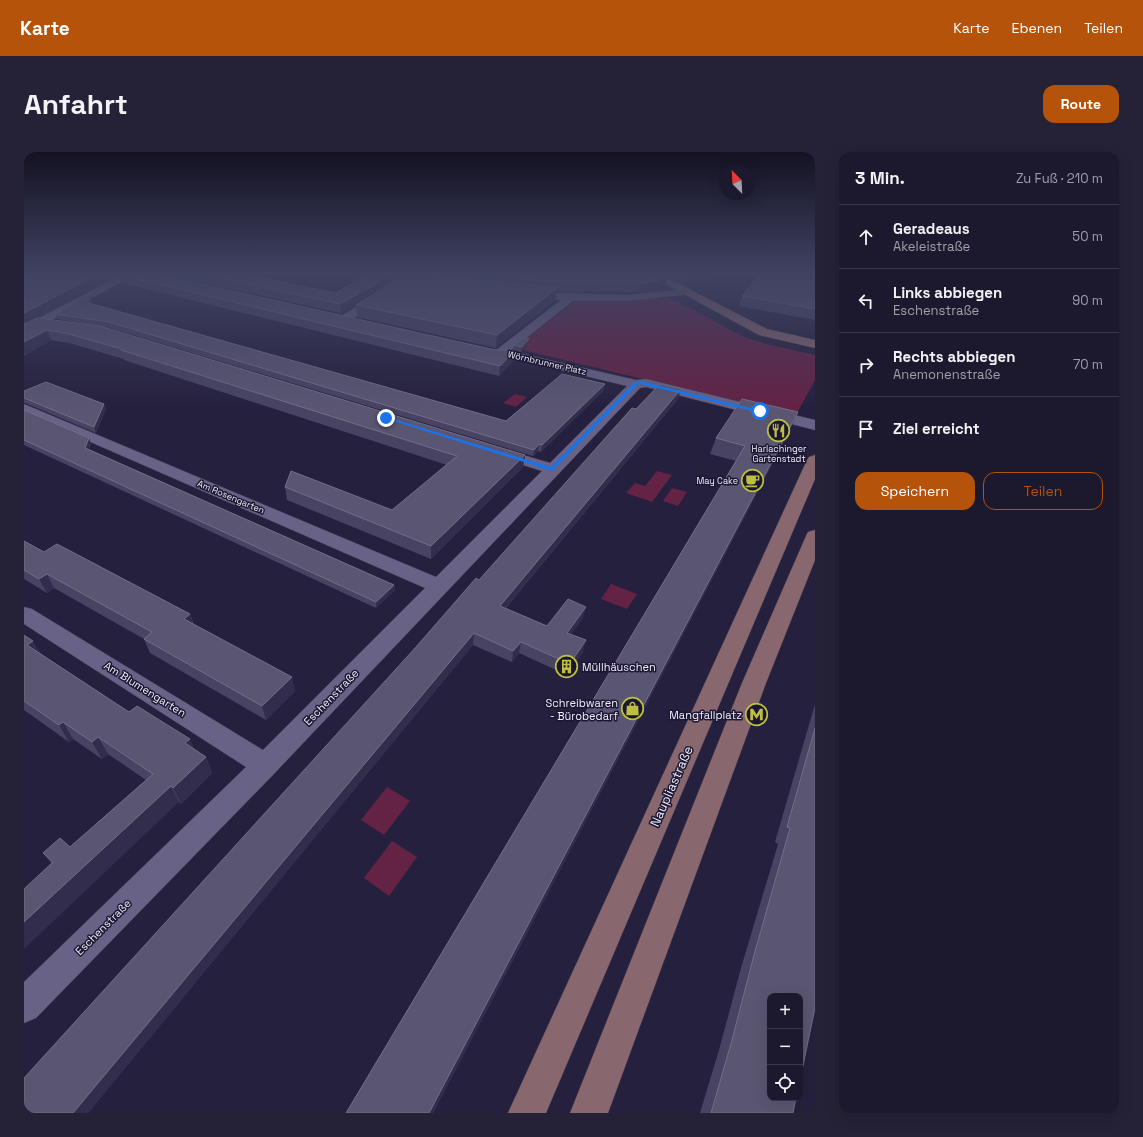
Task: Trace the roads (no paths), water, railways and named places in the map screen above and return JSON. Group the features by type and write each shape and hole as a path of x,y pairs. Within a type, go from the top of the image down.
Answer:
{"street":[{"path":"24,331 46,319"},
{"path":"343,319 359,323"},
{"name":"Wörnbrunner Platz","path":"500,353 546,319"},
{"path":"738,319 763,332 815,344"},
{"path":"40,322 62,325"},
{"path":"475,349 500,353"},
{"name":"Wörnbrunner Platz","path":"500,353 636,384 646,383 815,425"},
{"name":"Eschenstraße","path":"24,1006 265,765 636,384"},
{"name":"Am Rosengarten","path":"24,408 438,586"},
{"path":"481,447 552,469"},
{"name":"Naupliastraße","path":"527,1113 815,460"},
{"path":"589,1113 754,682 815,536"},
{"name":"Am Blumengarten","path":"24,614 265,765"}],"place":[{"name":"Harlachinger Gartenstadt","path":"779,430"},
{"name":"May Cake","path":"753,481"},
{"name":"Müllhäuschen","path":"567,667"},
{"name":"Schreibwaren - Bürobedarf","path":"633,709"},
{"name":"Mangfallplatz","path":"757,715"}]}
